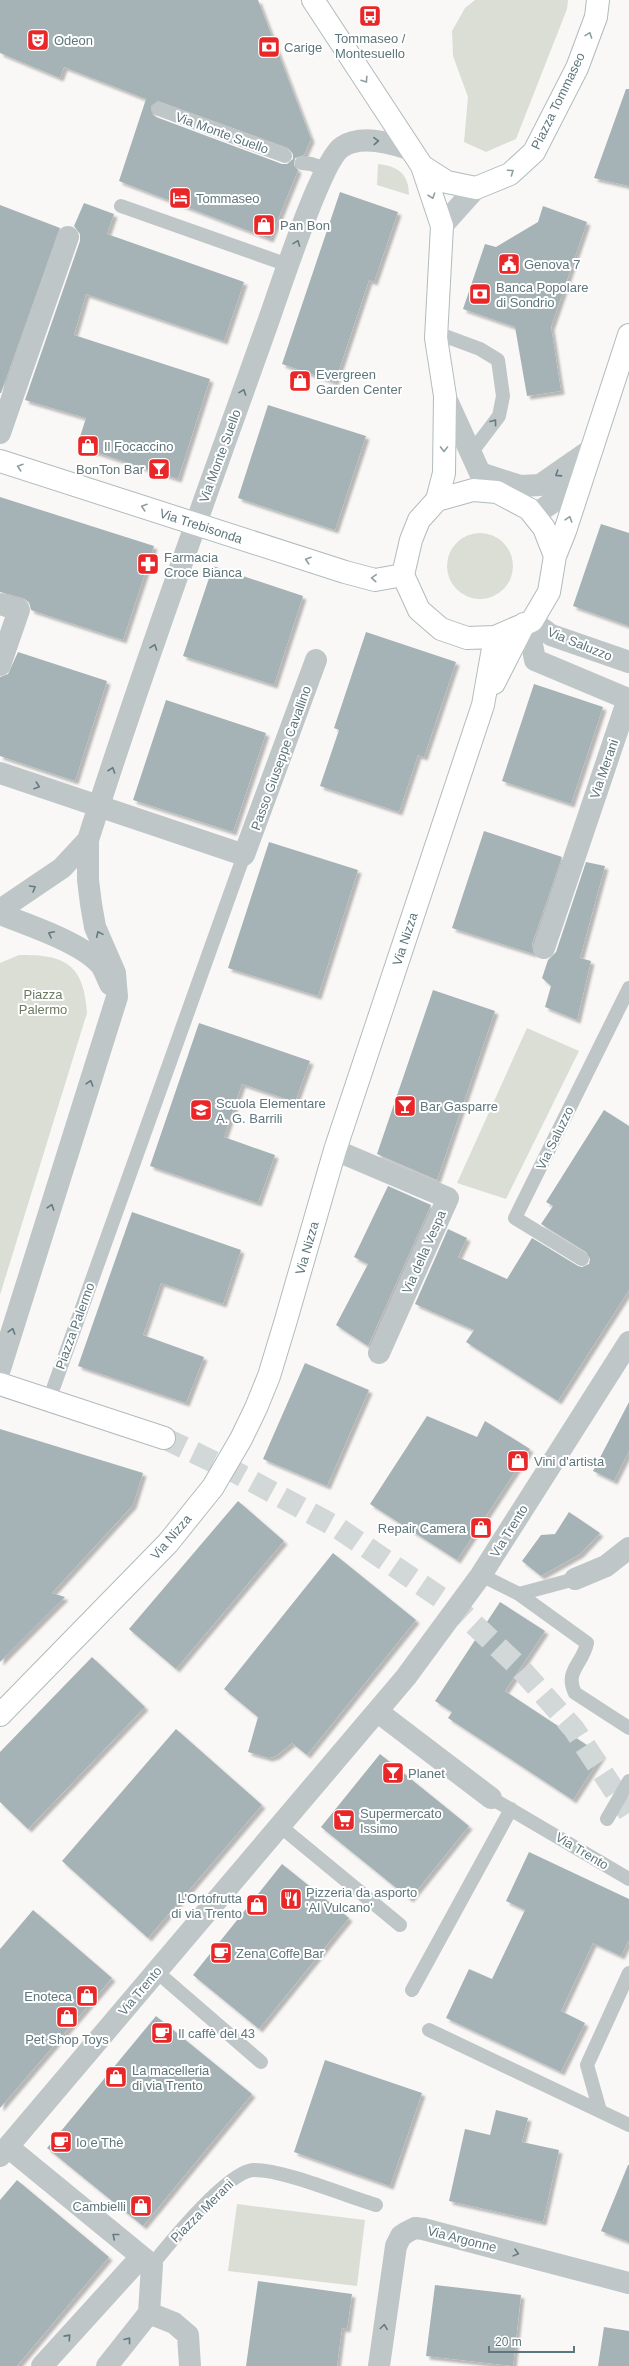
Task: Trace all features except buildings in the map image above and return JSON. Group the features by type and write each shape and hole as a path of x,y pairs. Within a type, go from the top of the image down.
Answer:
{"street":[{"path":"313,0 416,157 442,226 437,333 445,396 444,473 437,500 419,520 411,540 403,574 419,610 441,628 467,638 496,637 528,623"},
{"name":"Piazza Tommaseo","path":"476,188 510,174 534,152 577,68 596,17 598,0"},
{"name":"Via Monte Suello","path":"99,806 195,524 288,265 326,169 342,147 359,142 383,140 416,157"},
{"path":"416,157 447,182 476,188"},
{"path":"442,226 476,188"},
{"path":"0,433 68,237"},
{"name":"Via Nizza","path":"483,705 528,623 549,592 555,556 629,335"},
{"path":"445,396 480,473 497,492 529,509 540,511 566,493 581,479"},
{"path":"480,473 520,486 540,485 589,451"},
{"name":"Via Trebisonda","path":"0,461 345,572 375,580 403,574"},
{"path":"437,500 473,490 497,492"},
{"path":"529,509 544,528 555,556"},
{"path":"0,604 19,610 0,665"},
{"name":"Via Saluzzo","path":"528,623 551,635 629,662"},
{"name":"Via Merani","path":"528,623 535,660 628,699 544,948"},
{"name":"Via Nizza","path":"0,1715 168,1543 213,1487 241,1439 269,1376 335,1150 483,705 496,637"},
{"name":"Passo Giuseppe Cavallino","path":"244,855 316,660"},
{"path":"0,773 244,855"},
{"path":"0,1369 117,997 115,973 95,927 88,880 88,840 99,806"},
{"path":"0,910 62,868 88,840"},
{"path":"0,914 42,930 89,956 100,964 117,997"},
{"name":"Via della Vespa","path":"335,1150 448,1198 379,1353"},
{"name":"Via Trento","path":"4,2151 378,1712 406,1677 481,1574 629,1342"},
{"path":"0,1384 164,1438"},
{"path":"575,1579 606,1566 629,1548"},
{"name":"Via Trento","path":"378,1712 491,1798"},
{"path":"4,2151 146,2261 149,2313 107,2366"},
{"name":"Via Argonne","path":"379,2366 396,2246 400,2236 415,2228 446,2234 629,2283"},
{"name":"Piazza Merani","path":"42,2366 146,2261"},
{"path":"149,2313 174,2323 188,2334 190,2366"}],"lane":[{"name":"Via Monte Suello","path":"159,110 285,156"},
{"path":"302,163 311,164 326,169"},
{"path":"121,206 288,265"},
{"path":"437,333 480,349 498,360 503,396 499,416 471,453"},
{"name":"Piazza Palermo","path":"49,1400 244,855"},
{"name":"Via Saluzzo","path":"582,1259 515,1218 629,988"},
{"path":"481,1574 519,1594 587,1643 585,1654 571,1674 570,1684 575,1693 629,1728"},
{"path":"519,1594 575,1579"},
{"path":"607,1819 629,1781"},
{"name":"Via Trento","path":"491,1798 629,1879"},
{"path":"412,1990 511,1809"},
{"path":"280,1826 400,1925"},
{"path":"157,1972 261,2062"},
{"path":"600,2111 587,2065 629,1973"},
{"path":"429,2030 629,2125"},
{"name":"Piazza Merani","path":"146,2261 238,2175 252,2170 281,2174 376,2205"}],"green space":[{"path":"475,0 568,0 567,9 516,139 486,152 464,142 468,97 453,56 452,31 465,8"},
{"path":"378,164 391,167 401,172 407,181 409,195 377,185"},
{"path":"480,533 493,536 503,543 510,553 513,566 510,579 503,589 493,596 480,599 467,596 457,589 450,579 447,566 450,553 457,543 467,536"},
{"name":"Piazza Palermo","path":"19,955 49,957 60,960 70,966 77,973 82,984 87,1013 0,1295 0,963"},
{"path":"527,1028 579,1051 506,1199 457,1183"},
{"path":"237,2204 365,2220 357,2286 228,2271"}],"tunnel":[{"path":"164,1438 239,1474 338,1528 460,1611 519,1667 574,1729 629,1813"}],"place":[{"name":"Tommaseo / Montesuello","path":"370,16"},
{"name":"Odeon","path":"38,40"},
{"name":"Carige","path":"269,47"},
{"name":"Tommaseo","path":"180,198"},
{"name":"Pan Bon","path":"264,225"},
{"name":"Genova 7","path":"509,264"},
{"name":"Banca Popolare di Sondrio","path":"480,294"},
{"name":"Evergreen Garden Center","path":"300,381"},
{"name":"Il Focaccino","path":"88,446"},
{"name":"BonTon Bar","path":"159,469"},
{"name":"Farmacia Croce Bianca","path":"148,564"},
{"name":"Bar Gasparre","path":"405,1106"},
{"name":"Scuola Elementare A. G. Barrili","path":"201,1110"},
{"name":"Vini d'artista","path":"518,1461"},
{"name":"Repair Camera","path":"481,1528"},
{"name":"Planet","path":"393,1773"},
{"name":"Supermercato Issimo","path":"344,1820"},
{"name":"Pizzeria da asporto 'Al Vulcano'","path":"291,1899"},
{"name":"L'Ortofrutta di via Trento","path":"257,1905"},
{"name":"Zena Coffe Bar","path":"221,1953"},
{"name":"Enoteca","path":"87,1996"},
{"name":"Pet Shop Toys","path":"67,2017"},
{"name":"Il caffè del 43","path":"162,2033"},
{"name":"La macelleria di via Trento","path":"116,2077"},
{"name":"Io e Thè","path":"61,2142"},
{"name":"Cambielli","path":"141,2206"}]}
